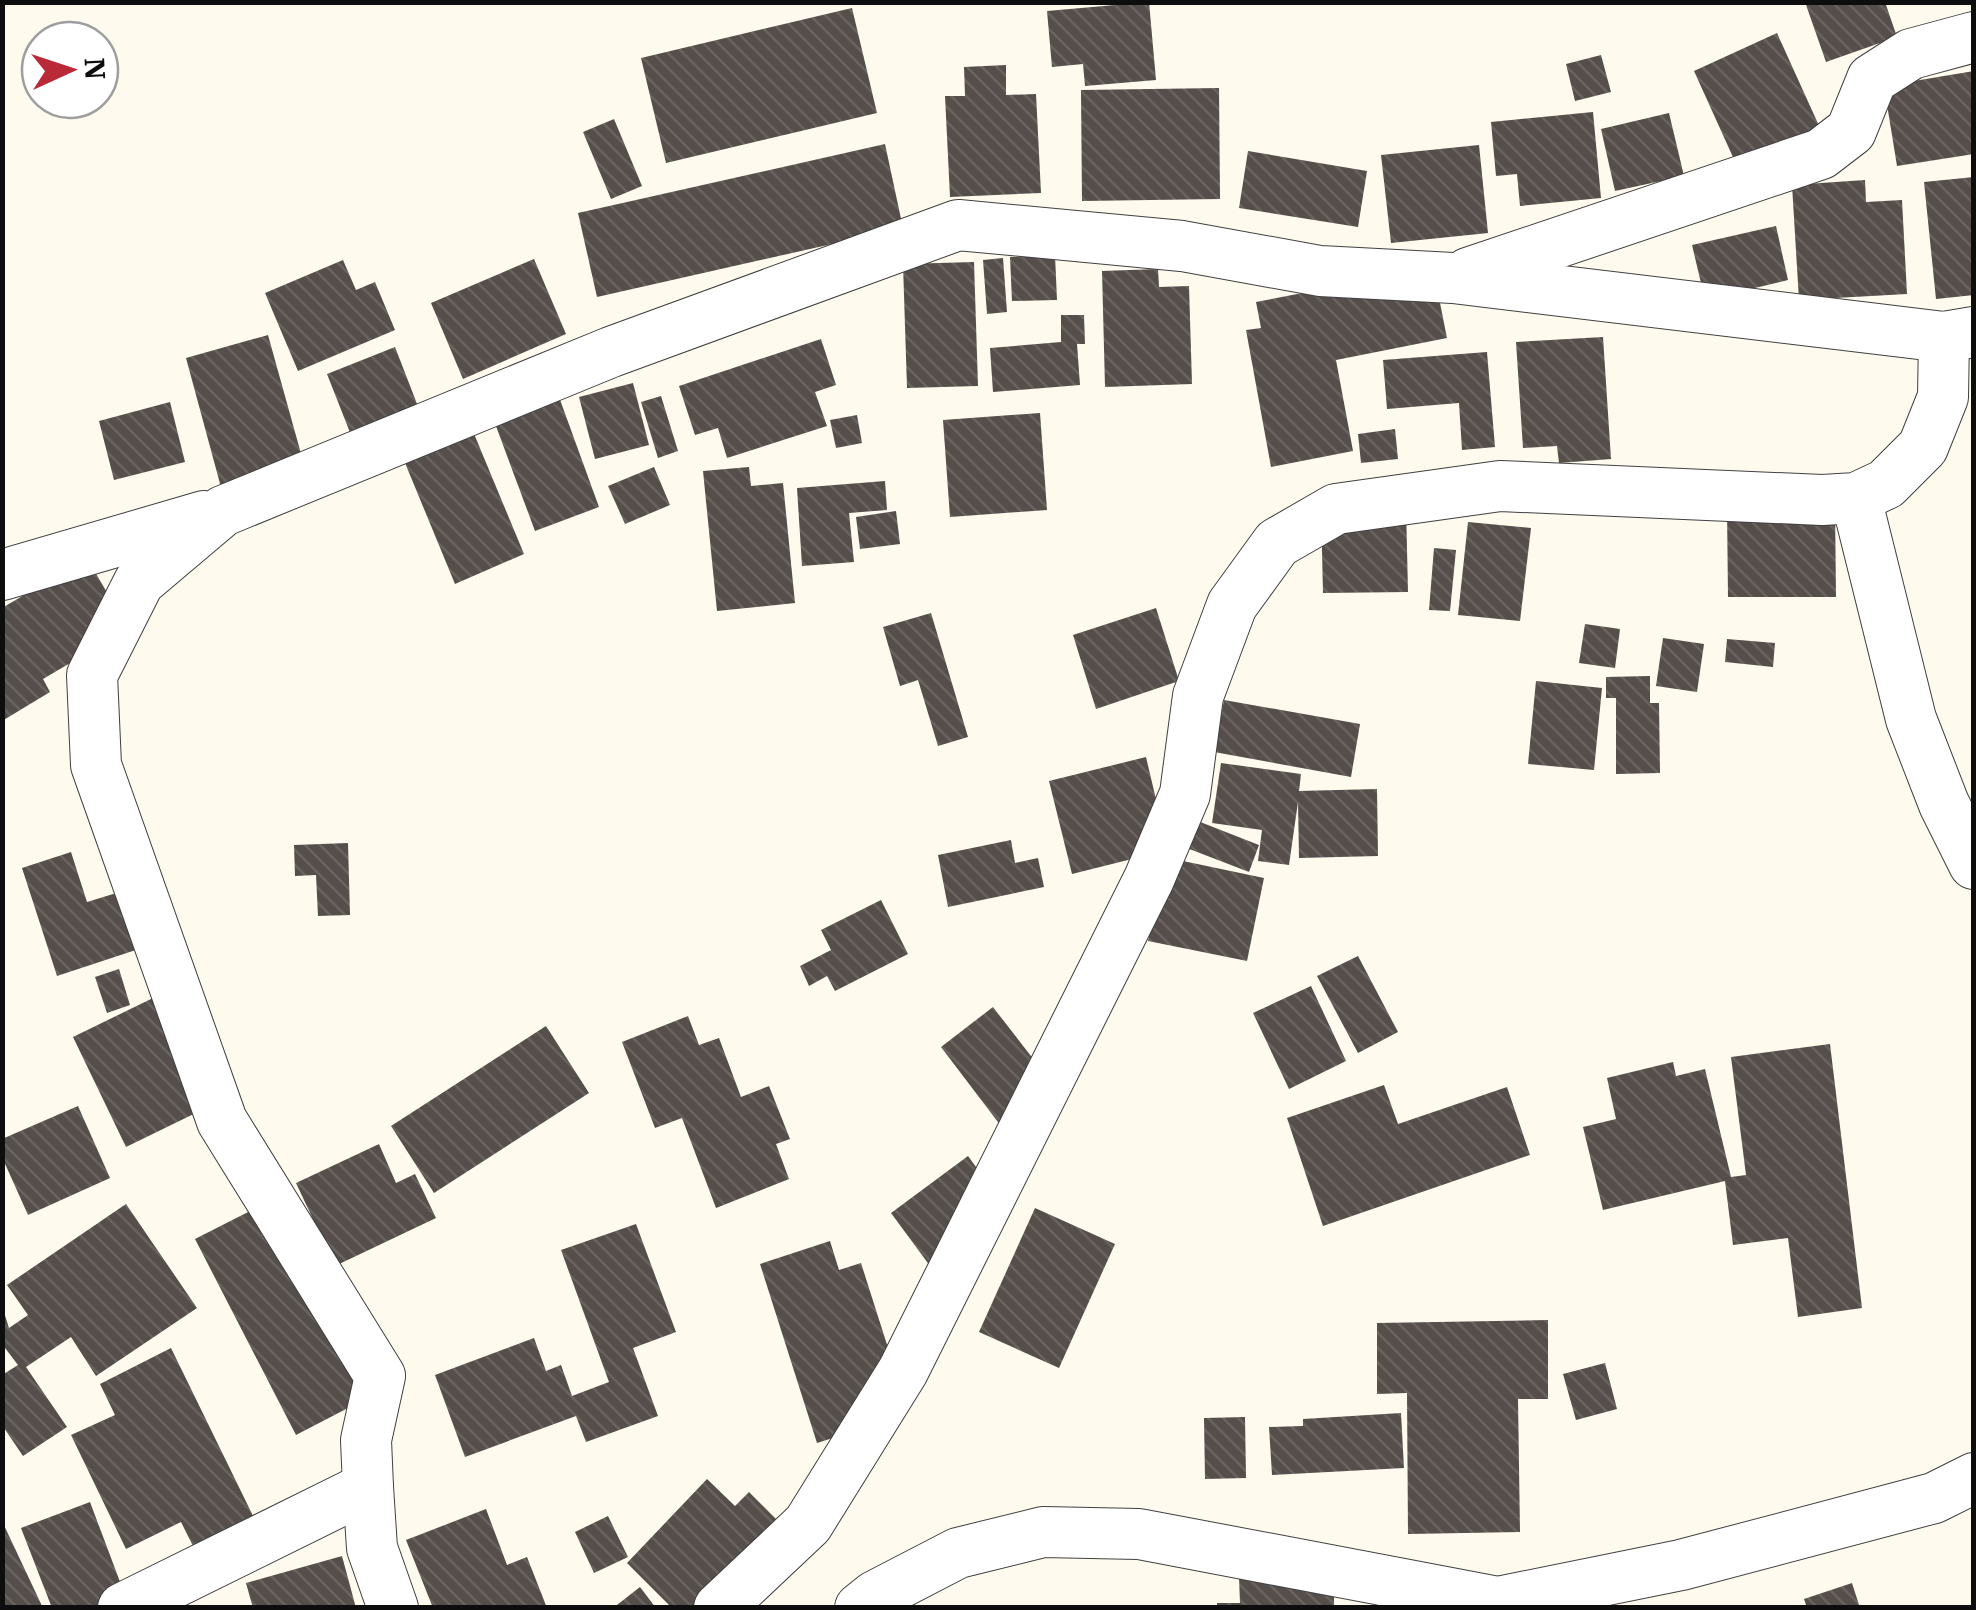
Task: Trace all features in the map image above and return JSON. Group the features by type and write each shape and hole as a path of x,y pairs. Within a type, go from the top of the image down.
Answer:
{"street":[{"path":"1453,278 1821,154 1851,131 1872,79 1911,54 1974,38"},
{"path":"2,574 223,511 611,352 958,225 1182,246 1320,271 1453,278 1959,335 1943,397 1923,447 1886,484 1856,498 1822,500 1500,486 1336,509 1276,543 1232,605 1198,696 1184,794 1150,879 903,1371 808,1524 719,1608"},
{"path":"1856,498 1912,719 1944,804 1974,864"},
{"path":"223,511 139,582 92,674 96,766 222,1121 380,1376 366,1440 368,1488 372,1548 393,1608"},
{"path":"860,1608 875,1596 958,1553 1043,1532 1140,1534 1498,1602 1681,1565 1934,1498 1974,1478"},
{"path":"123,1608 368,1488"}],"building":[{"path":"1149,2 1156,80 1085,86 1083,64 1052,67 1047,11"},
{"path":"1805,2 1885,2 1897,37 1826,62"},
{"path":"852,8 877,113 666,163 641,58"},
{"path":"1777,33 1820,128 1737,166 1694,71"},
{"path":"1601,55 1611,92 1575,101 1566,64"},
{"path":"1006,65 1006,95 1036,94 1041,193 950,197 945,96 965,96 964,67"},
{"path":"1974,71 1974,154 1897,166 1884,86"},
{"path":"1219,88 1220,199 1082,201 1081,90"},
{"path":"1593,112 1601,198 1520,206 1517,174 1496,176 1491,122"},
{"path":"1669,113 1684,176 1615,191 1601,129"},
{"path":"614,119 642,186 611,199 583,132"},
{"path":"885,144 903,228 597,297 578,213"},
{"path":"1479,145 1488,233 1391,243 1381,155"},
{"path":"1248,151 1367,171 1358,227 1239,208"},
{"path":"1974,177 1974,295 1936,299 1924,182"},
{"path":"1865,180 1866,202 1902,200 1907,294 1799,300 1792,185"},
{"path":"1776,226 1788,280 1705,300 1692,245"},
{"path":"1055,255 1057,300 1012,301 1010,257"},
{"path":"1003,258 1007,312 987,314 983,260"},
{"path":"534,259 566,334 463,379 431,303"},
{"path":"343,260 356,290 375,282 395,330 298,371 265,293"},
{"path":"974,262 978,386 907,388 903,264"},
{"path":"1433,268 1447,338 1336,360 1353,451 1271,467 1246,330 1261,328 1256,302"},
{"path":"1158,269 1159,287 1189,286 1192,384 1105,387 1102,271"},
{"path":"1061,315 1084,315 1085,344 1077,344 1080,385 993,392 990,348 1061,342"},
{"path":"268,335 305,468 222,491 186,358"},
{"path":"1603,337 1611,459 1559,463 1557,446 1523,448 1516,342"},
{"path":"821,339 836,385 815,392 827,426 727,458 718,428 695,435 679,386"},
{"path":"395,347 419,409 351,435 327,374"},
{"path":"1487,352 1495,447 1462,450 1459,403 1387,409 1383,360"},
{"path":"633,383 649,445 595,459 579,397"},
{"path":"555,386 599,507 535,531 490,410"},
{"path":"661,396 678,451 658,458 641,402"},
{"path":"170,402 185,462 114,480 99,421"},
{"path":"1040,413 1047,510 950,517 943,420"},
{"path":"857,415 862,443 836,448 830,420"},
{"path":"472,429 524,554 455,584 403,458"},
{"path":"1395,429 1398,459 1361,463 1358,434"},
{"path":"654,467 670,505 625,524 608,486"},
{"path":"749,467 751,486 783,483 795,603 717,611 703,471"},
{"path":"885,481 887,510 849,513 854,562 802,566 797,488"},
{"path":"1406,505 1408,592 1323,593 1321,507"},
{"path":"1835,506 1836,597 1728,597 1727,507"},
{"path":"896,511 900,544 860,549 856,517"},
{"path":"1468,522 1531,528 1520,621 1458,615"},
{"path":"1434,548 1456,550 1450,611 1429,610"},
{"path":"87,558 128,629 43,679 50,692 2,721 2,608"},
{"path":"1156,608 1179,681 1096,709 1073,635"},
{"path":"931,613 968,737 938,746 918,680 900,686 883,627"},
{"path":"1585,624 1620,629 1615,668 1579,663"},
{"path":"1663,638 1704,644 1697,692 1656,686"},
{"path":"1727,639 1775,643 1773,667 1725,662"},
{"path":"1650,676 1650,703 1659,703 1660,773 1616,774 1616,698 1606,698 1606,677"},
{"path":"1536,681 1602,688 1594,770 1528,764"},
{"path":"1224,700 1360,724 1351,777 1214,752"},
{"path":"1146,757 1168,850 1072,874 1049,781"},
{"path":"1221,763 1301,774 1299,791 1377,789 1378,856 1299,858 1298,802 1289,865 1258,861 1262,830 1212,823"},
{"path":"1190,818 1259,845 1249,872 1179,845"},
{"path":"1011,840 1015,863 1038,858 1044,887 948,907 938,855"},
{"path":"348,843 350,915 318,916 316,875 295,876 294,845"},
{"path":"71,852 87,902 136,887 154,944 57,976 22,868"},
{"path":"1164,857 1264,878 1247,961 1148,941"},
{"path":"881,900 908,954 835,991 827,976 809,986 800,966 831,950 821,930"},
{"path":"1358,956 1398,1032 1358,1053 1317,976"},
{"path":"119,969 130,1005 107,1013 95,977"},
{"path":"1311,986 1346,1061 1289,1089 1253,1013"},
{"path":"153,998 206,1108 126,1147 73,1037"},
{"path":"993,1007 1048,1078 1004,1130 941,1047"},
{"path":"688,1016 699,1045 719,1038 741,1097 769,1086 790,1139 776,1144 789,1179 716,1208 682,1118 655,1128 622,1042"},
{"path":"546,1026 589,1093 434,1193 391,1126"},
{"path":"1830,1044 1862,1308 1798,1317 1788,1238 1733,1245 1725,1181 1603,1210 1583,1127 1616,1119 1607,1078 1673,1062 1676,1076 1705,1069 1731,1177 1746,1175 1731,1057"},
{"path":"1384,1085 1398,1124 1507,1087 1530,1155 1323,1226 1287,1118"},
{"path":"78,1106 110,1178 28,1215 2,1157 2,1139"},
{"path":"379,1144 396,1183 415,1174 436,1218 335,1266 296,1183"},
{"path":"968,1156 1009,1212 933,1270 891,1213"},
{"path":"126,1204 197,1308 96,1376 71,1337 26,1367 67,1427 23,1456 2,1425 2,1375 18,1365 2,1344 2,1306 9,1328 28,1315 7,1285"},
{"path":"260,1206 375,1394 296,1435 195,1239"},
{"path":"1035,1208 1115,1244 1059,1368 979,1332"},
{"path":"636,1224 676,1332 633,1348 658,1416 586,1442 576,1416 465,1457 435,1375 534,1338 546,1371 561,1365 572,1396 609,1382 561,1250"},
{"path":"830,1241 839,1270 861,1263 897,1376 900,1417 817,1443 760,1264"},
{"path":"1548,1320 1548,1399 1518,1399 1520,1532 1408,1534 1407,1393 1377,1394 1377,1323"},
{"path":"171,1348 258,1526 198,1556 181,1522 126,1549 71,1435 115,1415 100,1384"},
{"path":"1605,1363 1617,1409 1576,1420 1563,1374"},
{"path":"1401,1413 1404,1468 1272,1475 1269,1427 1303,1426 1303,1419"},
{"path":"1245,1417 1246,1478 1205,1479 1204,1418"},
{"path":"707,1479 735,1506 749,1492 791,1534 731,1608 672,1608 627,1563"},
{"path":"90,1502 128,1603 117,1608 52,1608 21,1528"},
{"path":"486,1509 507,1565 527,1557 547,1608 433,1608 406,1540"},
{"path":"608,1516 628,1557 594,1573 575,1532"},
{"path":"2,1521 43,1608 2,1608"},
{"path":"342,1556 356,1608 253,1608 246,1583"},
{"path":"1239,1577 1334,1577 1334,1608 1217,1608 1217,1603 1240,1603"},
{"path":"1852,1583 1860,1608 1807,1608 1804,1599"},
{"path":"640,1587 656,1608 613,1608"}]}
